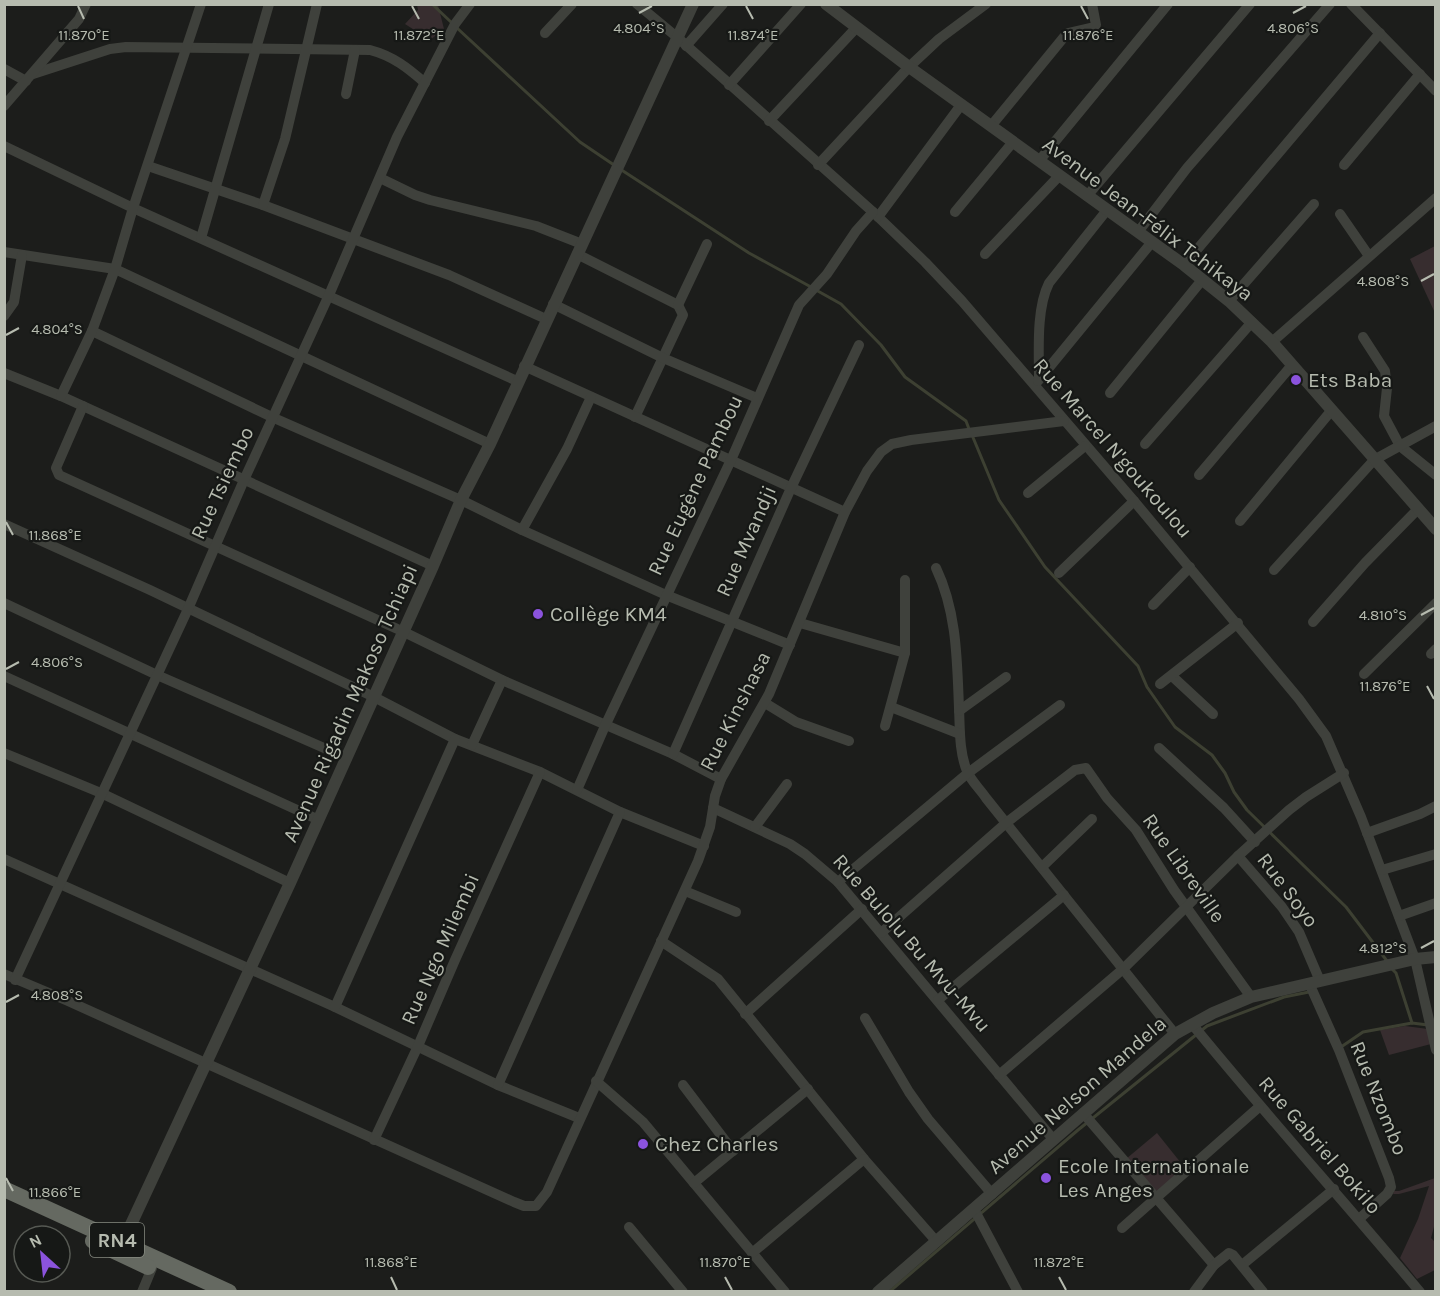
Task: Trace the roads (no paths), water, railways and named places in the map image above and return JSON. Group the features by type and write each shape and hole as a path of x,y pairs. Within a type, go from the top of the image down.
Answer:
{"highway":[{"name":"RN4","path":"4,1189 120,1247 152,1268 203,1292"},
{"name":"RN4","path":"4,1201 229,1292"}],"street":[{"path":"4,106 79,20 86,4"},
{"path":"62,396 92,331 115,269 201,4"},
{"path":"201,238 269,4"},
{"path":"263,205 285,139 317,4"},
{"path":"545,33 572,4"},
{"name":"Rue Marcel N'goukoulou","path":"637,4 875,214 926,262 1036,382 1064,421 1238,623 1306,708 1326,736 1344,774 1382,870 1415,959 1436,1050"},
{"name":"Avenue Rigadin Makoso Tchiapi","path":"120,1247 319,820 461,500 490,444 617,166 682,42 693,4"},
{"path":"682,42 723,4"},
{"path":"729,85 801,4"},
{"path":"818,165 909,67 939,39 986,4"},
{"path":"991,126 1064,37 1072,32 1096,25 1092,4"},
{"path":"1039,161 1168,4"},
{"path":"1087,196 1250,4"},
{"path":"1138,232 1187,168 1330,4"},
{"path":"1351,4 1436,91"},
{"name":"Rue Tsiembo","path":"15,980 188,609 397,137 455,24 469,5"},
{"name":"Avenue Jean-Félix Tchikaya","path":"831,6 856,28 1184,265 1229,301 1272,342 1436,529"},
{"path":"769,121 856,28"},
{"path":"1184,265 1380,33"},
{"path":"4,69 29,78 110,49 126,47 370,50 399,62 425,83"},
{"path":"346,94 355,50"},
{"path":"1344,165 1420,74"},
{"name":"Rue Eugène Pambou","path":"578,790 605,726 731,460 800,305 826,274 856,231 875,214 961,105"},
{"path":"955,212 1013,142"},
{"path":"4,146 133,208 517,381"},
{"path":"148,166 263,205 450,275 546,319"},
{"path":"985,254 1059,176"},
{"path":"380,178 430,201 536,226 678,305 683,315 635,417"},
{"path":"1272,342 1436,198"},
{"path":"1229,301 1314,204"},
{"path":"1036,382 1045,291 1107,210"},
{"path":"1340,213 1369,256"},
{"path":"1036,382 1152,242"},
{"path":"678,305 707,244"},
{"path":"4,252 56,258 115,269 490,444"},
{"path":"4,316 14,302 22,255"},
{"path":"1110,393 1202,280"},
{"path":"553,304 663,358 757,398"},
{"path":"1145,444 1252,322"},
{"path":"92,331 274,418 461,500 666,595 790,645"},
{"path":"1363,337 1384,371 1387,388 1384,416 1400,446 1436,475"},
{"name":"Rue Mvandji","path":"673,754 791,488 859,345"},
{"path":"1199,475 1292,365"},
{"path":"524,366 845,512"},
{"path":"4,372 62,396 433,566"},
{"path":"522,530 572,438 591,397"},
{"path":"83,406 56,468 59,475 404,632 502,680 673,754 721,779"},
{"path":"1240,521 1331,411"},
{"name":"Rue Kinshasa","path":"374,1140 524,1206 532,1207 540,1203 704,846 721,779 765,704 845,512 874,460 892,444 911,440 1064,421"},
{"path":"1275,570 1374,460 1436,426"},
{"path":"1028,493 1085,446"},
{"path":"1059,573 1134,501"},
{"path":"1313,622 1418,509"},
{"path":"4,524 188,609 455,739 540,772 620,812 704,846"},
{"path":"1154,605 1190,567"},
{"path":"936,568 951,607 956,641 960,734 968,772 1175,1034"},
{"path":"885,726 904,653 905,580"},
{"path":"4,603 157,675 347,758"},
{"path":"1364,674 1436,603"},
{"path":"800,623 904,653"},
{"path":"1160,684 1238,623"},
{"path":"4,676 319,820"},
{"path":"1172,676 1213,714"},
{"path":"959,711 1006,677"},
{"path":"472,745 502,680"},
{"path":"765,704 796,722 849,741"},
{"path":"838,882 968,772 1060,705"},
{"path":"891,707 960,734"},
{"path":"335,1007 455,739"},
{"path":"1159,748 1224,808 1256,842"},
{"path":"4,753 101,793 290,883"},
{"name":"Rue Libreville","path":"1006,823 1080,767 1086,768 1107,798 1136,830 1251,998"},
{"name":"Rue Ngo Milembi","path":"374,1140 540,772"},
{"path":"999,1075 1123,969 1239,856 1306,797 1344,774"},
{"path":"754,827 787,784"},
{"path":"1367,833 1436,806"},
{"name":"Rue Bulolu Bu Mvu-Mvu","path":"712,808 774,836 805,854 838,882 1053,1139"},
{"path":"498,1085 620,812"},
{"path":"1041,867 1092,819"},
{"path":"881,933 1006,823"},
{"path":"1382,870 1436,854"},
{"name":"Rue Soyo","path":"1239,856 1299,932 1314,982"},
{"path":"4,859 335,1007 498,1085 579,1118"},
{"path":"684,891 735,912"},
{"path":"938,1000 1064,895"},
{"path":"1399,916 1436,903"},
{"path":"745,1014 862,909"},
{"path":"661,941 711,973 864,1159 936,1241"},
{"name":"Avenue Nelson Mandela","path":"878,1292 1175,1034 1213,1013 1251,998 1415,959 1436,957"},
{"path":"4,974 374,1140"},
{"name":"Rue Nzombo","path":"1314,982 1391,1187 1387,1194 1359,1219"},
{"path":"866,1018 928,1119 992,1194"},
{"name":"Rue Gabriel Bokilo","path":"1192,1024 1259,1107 1334,1190 1420,1292"},
{"path":"596,1081 643,1122 785,1292"},
{"path":"683,1085 733,1151"},
{"path":"694,1183 808,1089"},
{"path":"1122,1228 1259,1107"},
{"path":"1083,1113 1214,1265"},
{"path":"752,1252 864,1159"},
{"path":"1242,1265 1334,1190"},
{"path":"974,1209 1018,1292"},
{"path":"629,1227 683,1292"},
{"path":"1194,1292 1214,1265 1229,1253 1242,1265 1263,1292"},
{"path":"142,1292 152,1268"}],"waterway":[{"path":"432,4 452,23"},
{"path":"457,28 580,142 614,165"},
{"path":"620,169 749,253 811,287"},
{"path":"816,290 841,304 881,345 905,377 966,421 969,429"},
{"path":"972,435 999,500 1045,567 1138,666 1147,687 1175,727 1212,755 1247,810 1346,907 1387,961"},
{"path":"1392,969 1396,973 1412,1023"},
{"path":"889,1292 1078,1130 1207,1026 1284,997 1309,992"},
{"path":"1341,1047 1363,1032 1412,1023 1428,1025"}],"place":[{"name":"Ets Baba","path":"1296,380"},
{"name":"Collège KM4","path":"538,614"},
{"name":"Chez Charles","path":"643,1144"},
{"name":"Ecole Internationale Les Anges","path":"1046,1178"}]}
